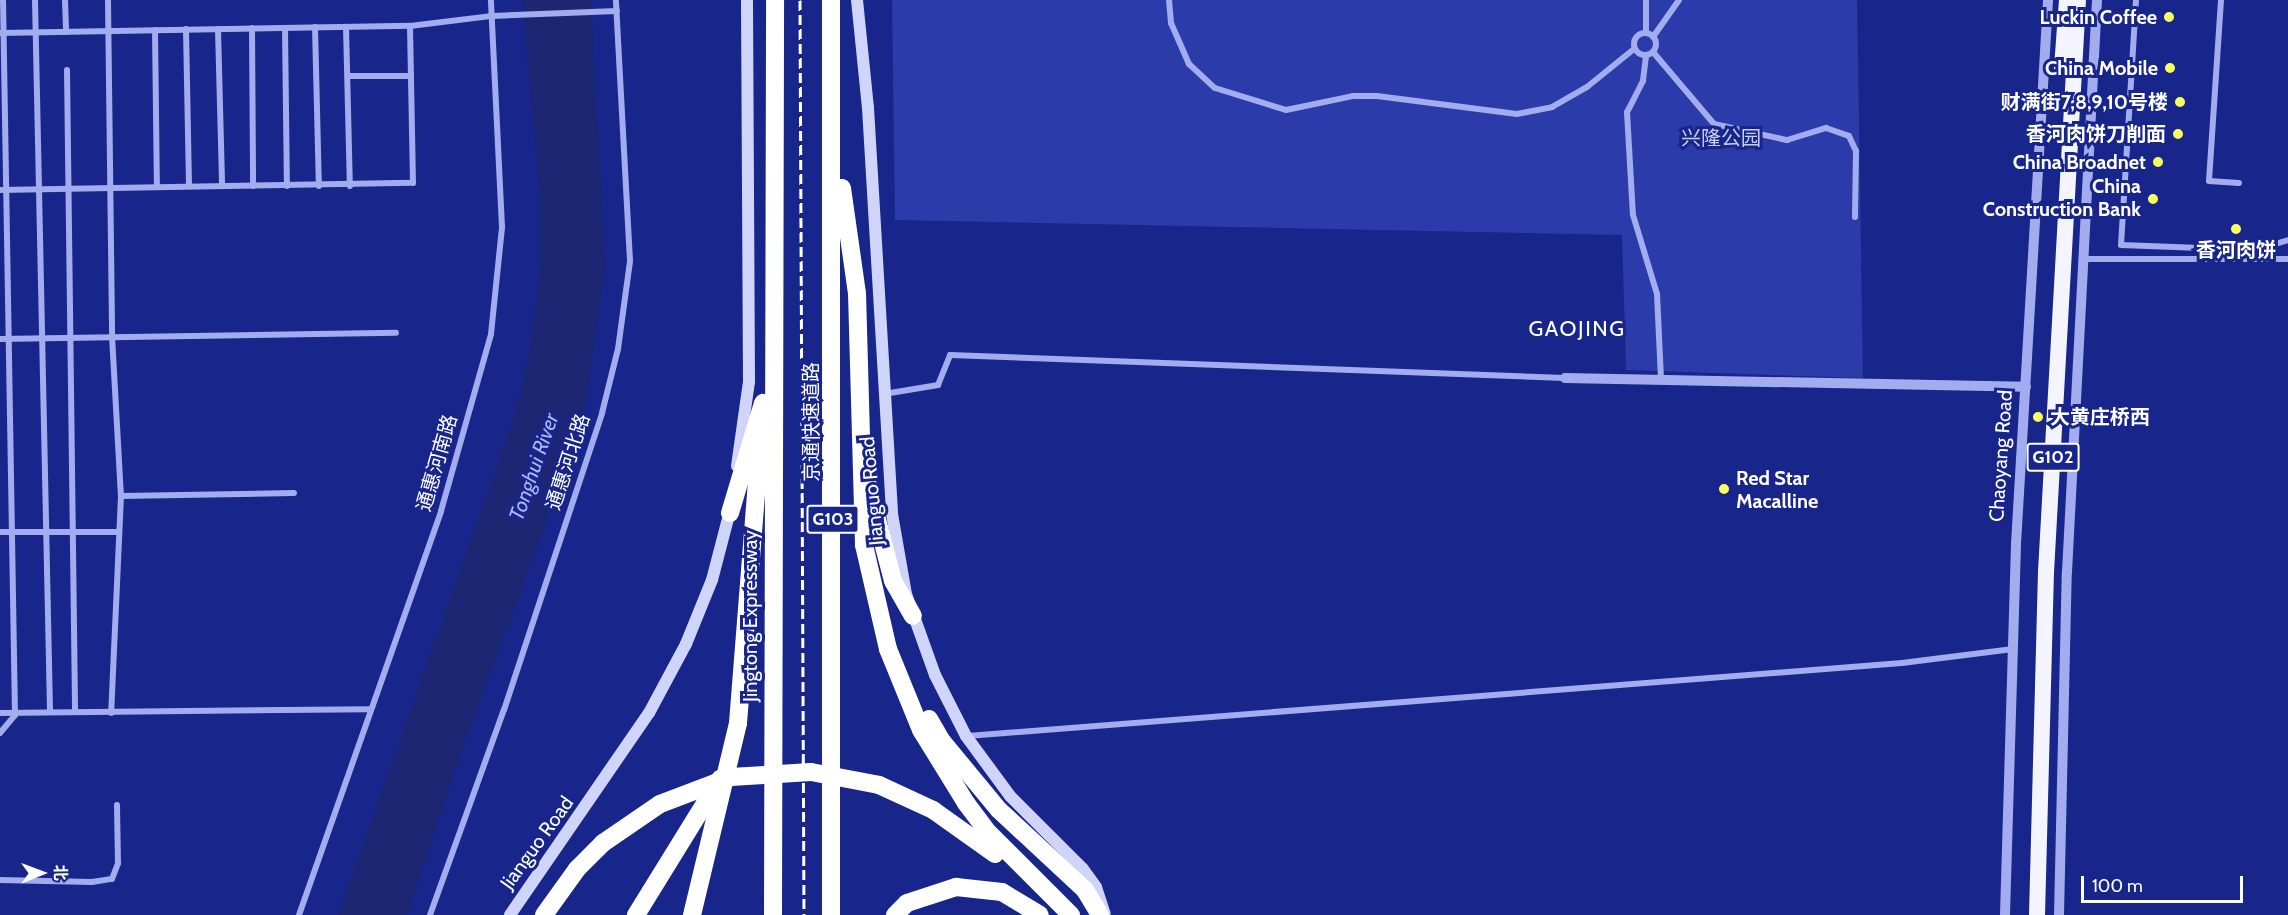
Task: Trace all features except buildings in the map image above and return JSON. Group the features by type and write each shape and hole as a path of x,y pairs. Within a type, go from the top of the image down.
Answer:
{"highway":[{"path":"692,915 731,759 743,685 772,318 775,67 773,0"},
{"name":"京通快速道路","path":"831,0 831,915"},
{"name":"Chaoyang Road","path":"2026,915 2035,572 2067,0"},
{"name":"G102","path":"2037,915 2046,572 2079,0"},
{"path":"832,122 857,293 859,441 864,545 888,649 901,686 940,765 989,833 1042,889"},
{"name":"Jingtong Expressway","path":"772,318 773,915"},
{"path":"730,513 764,403"},
{"path":"859,441 893,581 913,616"},
{"path":"888,649 941,740 999,810 1085,890 1100,915"},
{"path":"636,915 731,759"},
{"path":"544,915 577,868 603,843 660,804 731,777 811,772 879,785 933,810 966,830 1042,889 1071,915"},
{"path":"895,915 907,903 931,892 956,887 1002,892 1040,915"}],"main road":[{"name":"Jianguo Road","path":"510,915 649,713 686,644 712,579 730,513 748,382 747,0"},
{"name":"Jianguo Road","path":"857,0 868,108 892,514 913,616 935,675 966,736 1010,796 1083,868 1095,886 1106,915"}],"street":[{"path":"0,733 15,715 9,338 3,190 3,0"},
{"path":"35,0 50,712"},
{"path":"65,0 66,32"},
{"path":"108,0 112,336 121,496 117,532 111,713"},
{"name":"通惠河南路","path":"299,915 369,709 441,511 490,334 502,228 491,0"},
{"name":"通惠河北路","path":"430,915 508,699 592,444 618,349 630,261 616,0"},
{"path":"1169,0 1171,23 1189,64 1215,88 1286,110 1353,96 1377,96 1517,114 1552,107 1587,87 1634,49"},
{"path":"1646,0 1646,32"},
{"path":"1679,0 1653,37 1653,52 1714,124 1787,140 1826,128 1849,136 1856,151 1855,217"},
{"name":"Chaoyang Road","path":"2005,915 2013,649 2048,0"},
{"path":"2059,915 2067,572 2097,0"},
{"path":"2136,0 2121,245 2254,250 2288,240"},
{"path":"2221,0 2209,181 2239,183"},
{"path":"2,33 410,26 492,16 616,11"},
{"path":"3,190 189,186 350,186 413,183 410,26"},
{"path":"315,27 319,186"},
{"path":"346,27 350,186"},
{"path":"252,28 253,186"},
{"path":"285,28 287,186"},
{"path":"186,29 189,186"},
{"path":"218,29 222,186"},
{"path":"155,30 157,187"},
{"path":"1646,32 1634,42 1634,49 1639,55 1646,56 1653,52"},
{"path":"1646,32 1653,37"},
{"path":"1646,56 1643,81 1628,112 1628,123 1633,215 1657,294 1661,382"},
{"path":"67,70 75,711"},
{"path":"348,76 411,76"},
{"path":"2083,259 2288,259"},
{"path":"0,339 396,333"},
{"path":"884,394 938,385 950,355 1661,382 2026,387"},
{"path":"121,496 294,493"},
{"path":"0,532 117,532"},
{"path":"966,736 1902,663 2013,649"},
{"path":"0,713 15,715 75,711 111,713 369,709"},
{"path":"0,880 92,882 112,879 118,863 117,805"}],"green space":[{"name":"兴隆公园","path":"892,0 1857,0 1863,378 1626,370 1622,235 895,220"}],"water":[{"name":"Tonghui River","path":"522,0 591,0 605,267 586,400 560,486 464,745 407,915 338,915 514,418 530,351 540,266 540,196"}],"railway":[{"path":"800,0 804,915"}],"place":[{"name":"Luckin Coffee","path":"2169,17"},
{"name":"China Mobile","path":"2170,68"},
{"name":"财满街7,8,9,10号楼","path":"2180,102"},
{"name":"香河肉饼刀削面","path":"2178,134"},
{"name":"China Broadnet","path":"2158,162"},
{"name":"China Construction Bank","path":"2153,199"},
{"name":"香河肉饼","path":"2236,229"},
{"name":"大黄庄桥西","path":"2038,417"},
{"name":"Red Star Macalline","path":"1724,489"}],"district":[{"name":"GAOJING","path":"1577,329"}]}
